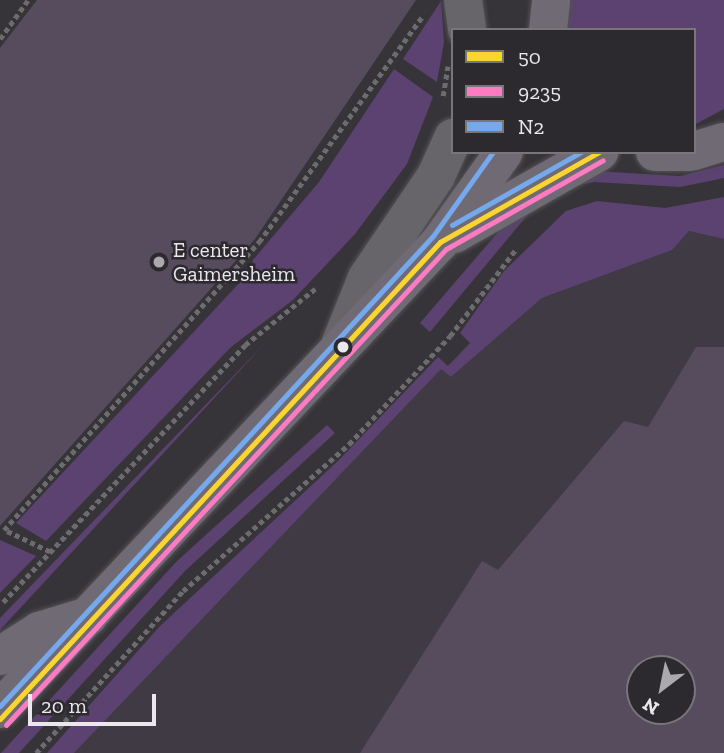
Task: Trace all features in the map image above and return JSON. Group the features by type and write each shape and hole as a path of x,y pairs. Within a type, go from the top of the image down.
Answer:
{"main road":[{"path":"696,151 724,142"},
{"path":"3,710 340,345 440,242 502,154"},
{"path":"440,242 595,154"},
{"path":"0,656 39,631 89,616"}],"street":[{"path":"463,0 467,28"},
{"path":"340,345 367,278 436,176 446,124"}],"path":[{"path":"0,39 28,0"},
{"path":"50,552 4,530 259,243 426,11"},
{"path":"446,124 443,96 451,98"},
{"path":"36,753 183,591 349,444 450,336 525,239"},
{"path":"0,605 245,345 325,279"}],"shaded area":[{"path":"570,0 724,0 724,109 696,124 696,28 566,28"},
{"path":"441,1 444,42 437,82 403,59"},
{"path":"394,69 433,97 407,164 355,234 293,300 231,347 46,541 16,523 255,266 252,261 319,182"},
{"path":"724,165 724,178 680,187 594,182 565,188 593,171 680,176"},
{"path":"724,197 724,239 689,231 672,250 542,298 451,377 441,369 74,753 47,753 160,626 340,459 438,357 448,366 470,343 460,333 504,271 566,211 597,201 665,208"},
{"path":"530,212 430,332 420,323 511,217"},
{"path":"689,231 724,239 724,753 74,753 441,368 451,377 542,298 672,250"},
{"path":"267,341 0,630 0,618"},
{"path":"327,425 335,433 185,571 19,753 1,753 176,562"},
{"path":"0,540 36,556 0,593"}],"building":[{"name":"E center Gaimersheim","path":"37,0 416,0 255,239 0,526 0,48"},
{"path":"696,347 724,347 724,753 360,753 482,561 498,570 624,421 648,427"}],"transit line":[{"name":"N2","path":"0,706 433,236 492,154"},
{"name":"N2","path":"452,225 577,154"},
{"name":"50","path":"0,719 440,242 595,154"},
{"name":"9235","path":"6,725 446,249 603,160"}],"place":[{"name":"E center Gaimersheim","path":"159,262"}]}
